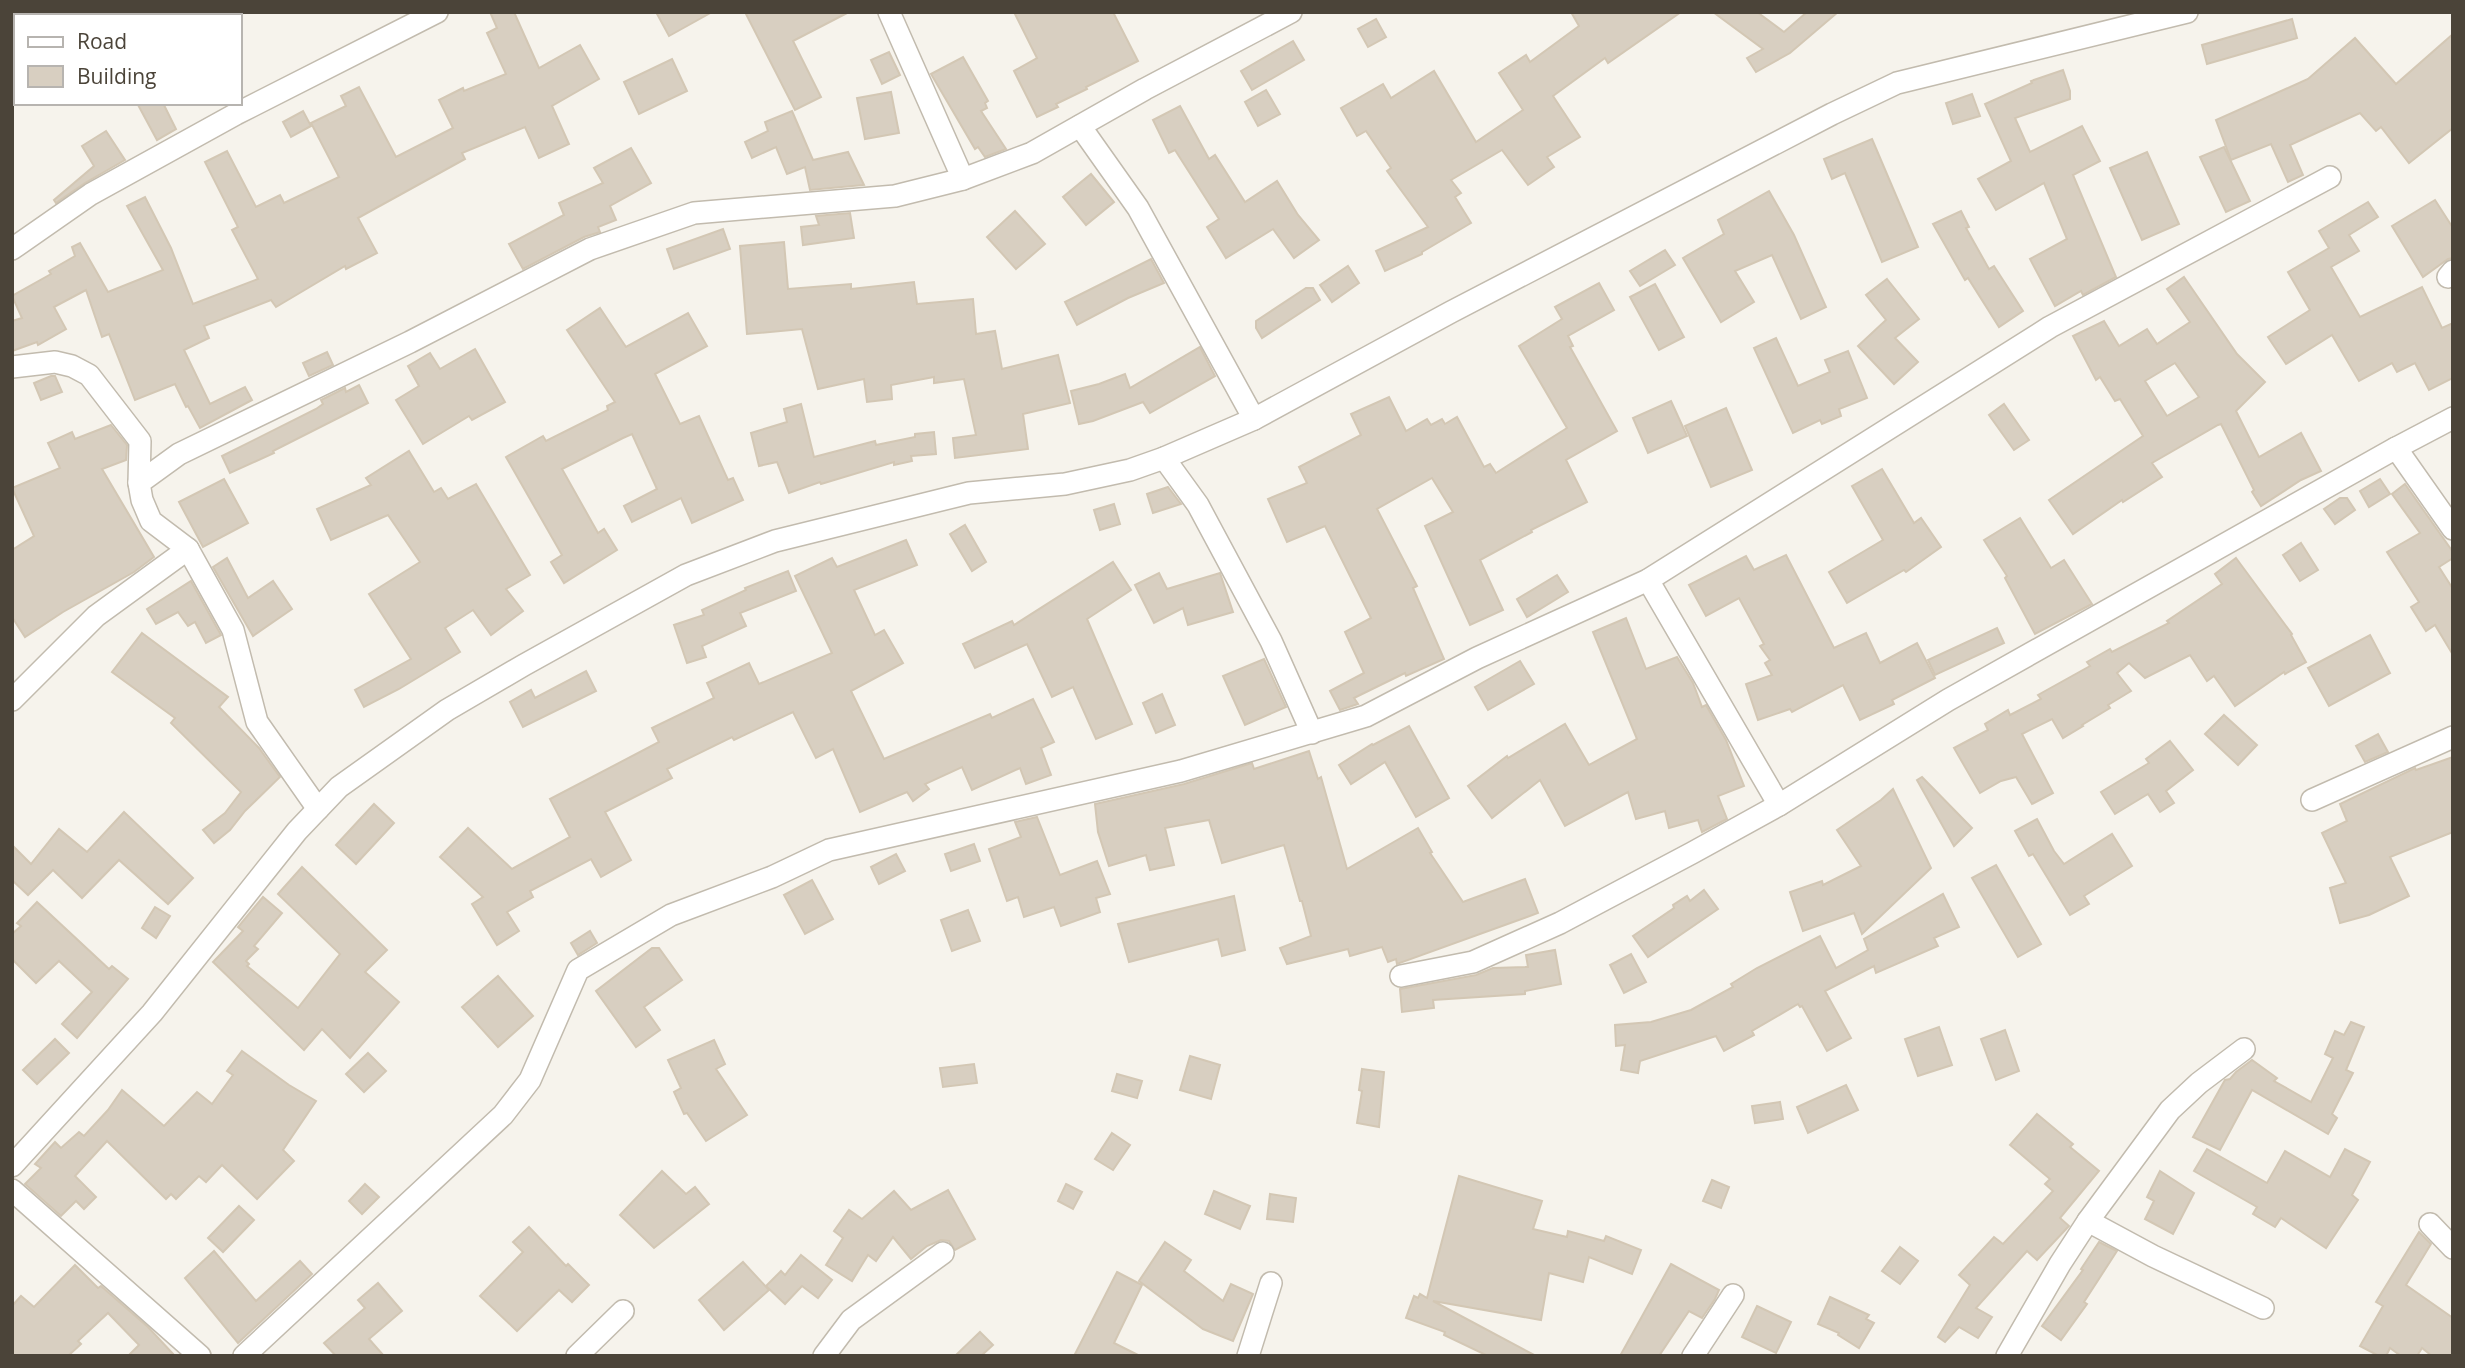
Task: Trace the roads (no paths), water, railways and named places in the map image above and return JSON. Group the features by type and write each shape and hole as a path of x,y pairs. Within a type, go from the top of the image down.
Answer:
{"street":[{"path":"12,249 103,187 236,114 437,12"},
{"path":"889,12 963,179"},
{"path":"139,483 179,454 410,342 590,249 694,213 895,195 963,179 1032,153 1145,89 1292,12"},
{"path":"12,1166 152,1013 297,831 339,786 447,710 686,575 775,541 876,515 969,493 1065,484 1130,470 1164,458 1254,419 1462,306 1897,83 2187,12"},
{"path":"1080,126 1138,208 1254,419"},
{"path":"244,1356 503,1115 530,1080 578,970 671,915 772,877 829,850 1181,771 1366,716 1477,658 1648,580 2050,327 2330,177"},
{"path":"12,367 55,362 72,366 89,375 140,440 139,483 142,500 151,521 188,549 233,630 257,722 318,809"},
{"path":"1401,976 1473,962 1560,923 1779,805 1948,700 2453,418"},
{"path":"2396,449 2453,529"},
{"path":"1164,458 1205,517 1271,641 1312,733"},
{"path":"12,700 96,617 188,549"},
{"path":"1648,580 1779,805"},
{"path":"2312,800 2453,737"},
{"path":"2007,1356 2088,1221 2170,1110 2199,1083 2244,1049"},
{"path":"12,1190 200,1356"},
{"path":"2088,1221 2153,1256 2263,1308"},
{"path":"2431,1224 2453,1248"},
{"path":"824,1356 851,1320 943,1253"},
{"path":"1248,1356 1271,1283"},
{"path":"1693,1356 1733,1295"},
{"path":"578,1356 623,1311"}]}
